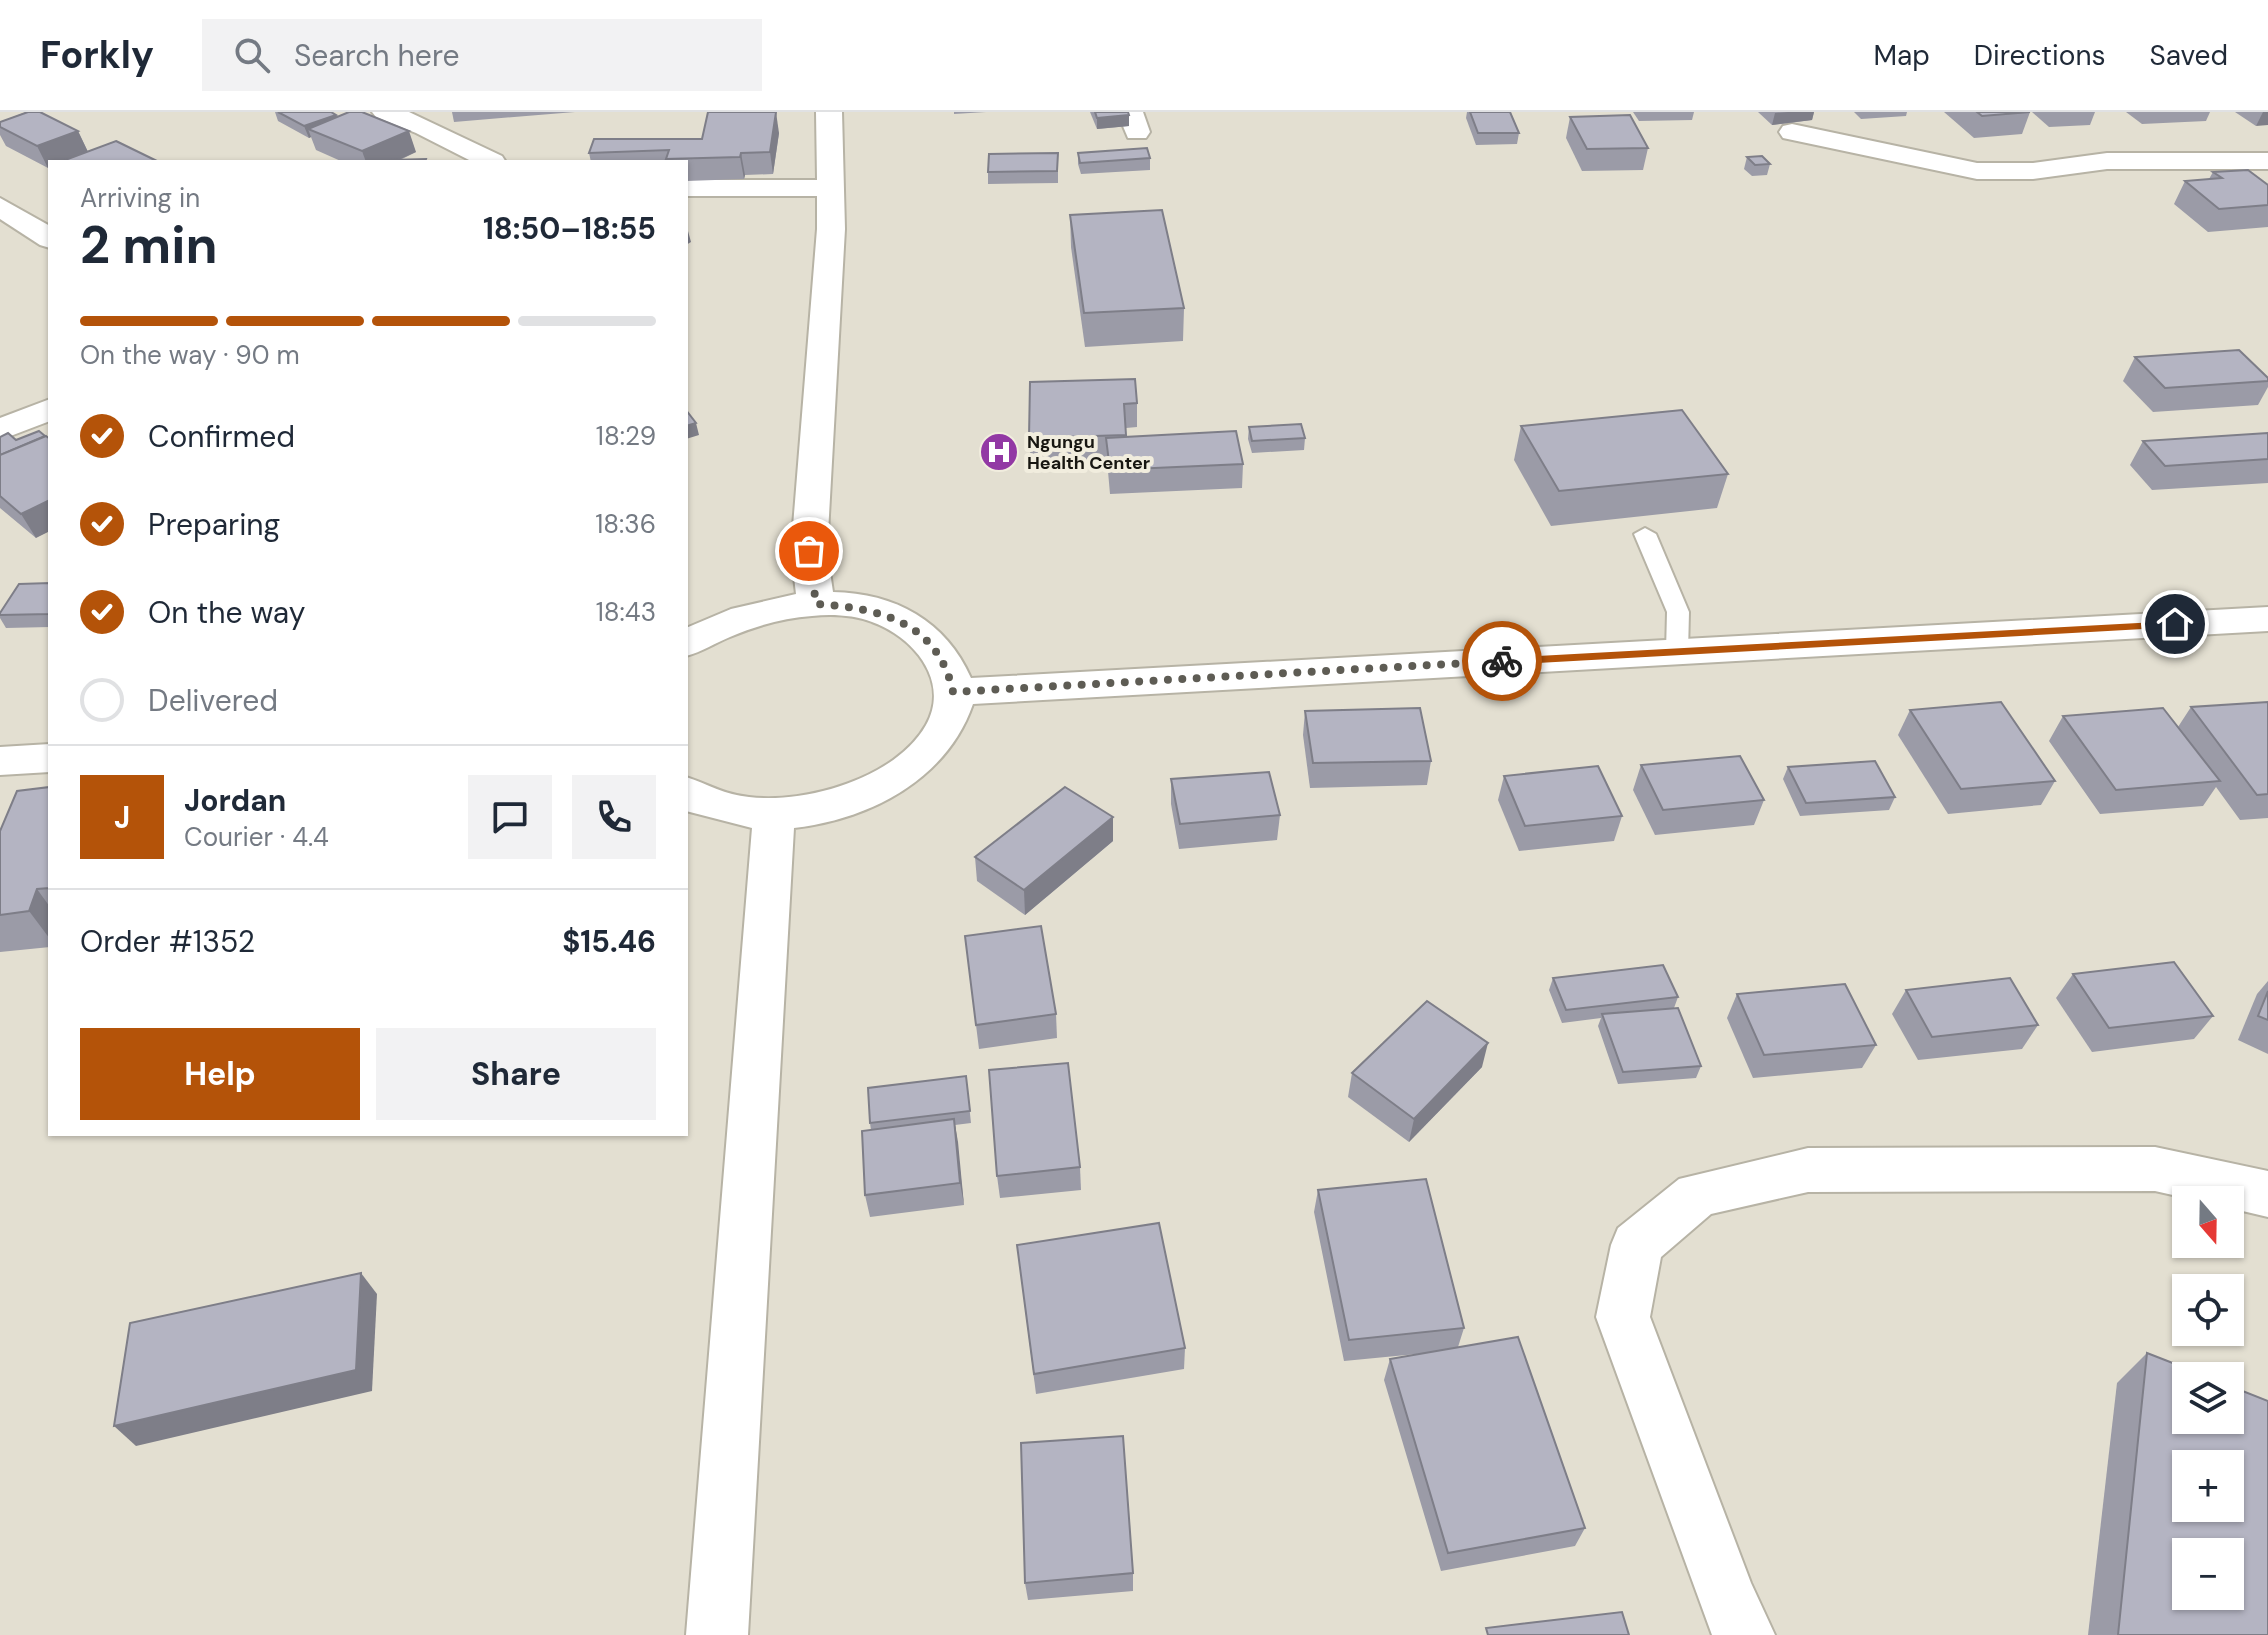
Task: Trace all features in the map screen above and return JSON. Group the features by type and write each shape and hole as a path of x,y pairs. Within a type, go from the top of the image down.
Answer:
{"street":[{"path":"385,112 425,127 489,160"},
{"path":"816,604 809,551 821,409 832,188 829,112"},
{"path":"1792,132 1977,171 2033,171 2107,161 2268,161"},
{"path":"688,188 832,188"},
{"path":"0,206 48,238"},
{"path":"0,430 48,410"},
{"path":"688,643 744,615 816,604 852,606 884,614 912,628 941,656 953,692 949,716 936,742 916,764 887,784 852,800 813,810 774,814 727,809 688,793"},
{"path":"953,692 2268,619"},
{"path":"0,761 48,758"},
{"path":"717,1635 774,814"},
{"path":"1744,1635 1726,1598 1623,1317 1637,1245 1697,1195 1808,1170 2155,1169 2268,1194"}],"lane":[{"path":"1645,534 1678,612 1677,652"}],"building":[{"path":"28,112 40,112 78,131 37,146 0,127 0,122"},
{"path":"278,112 331,112 336,115 304,126"},
{"path":"349,112 362,112 409,131 362,151 308,129"},
{"path":"708,112 776,112 770,152 741,153 740,157 666,159 669,150 589,153 594,139 702,139"},
{"path":"1095,112 1128,112 1129,115 1097,118"},
{"path":"1470,112 1510,112 1519,133 1478,133"},
{"path":"1977,112 2030,112 1982,116"},
{"path":"1630,115 1648,148 1587,149 1570,117"},
{"path":"116,141 155,160 65,160"},
{"path":"1147,148 1150,158 1080,163 1078,153"},
{"path":"1058,153 1057,171 988,172 989,154"},
{"path":"1762,156 1770,164 1755,165 1747,157"},
{"path":"2248,170 2268,185 2268,205 2219,209 2185,181 2222,178 2213,172"},
{"path":"1162,210 1184,308 1084,313 1070,215"},
{"path":"2239,350 2268,381 2165,388 2135,357"},
{"path":"1135,379 1137,403 1124,404 1126,435 1029,438 1030,382"},
{"path":"1682,410 1728,474 1559,491 1521,426"},
{"path":"688,413 696,423 688,425"},
{"path":"1301,424 1305,438 1252,441 1249,427"},
{"path":"39,431 45,436 0,455 0,437 8,433 16,440"},
{"path":"1236,431 1243,464 1110,470 1106,438"},
{"path":"2268,433 2268,459 2165,466 2143,441"},
{"path":"48,438 48,501 21,514 0,496 0,455"},
{"path":"48,583 48,614 0,615 19,584"},
{"path":"2001,702 2055,781 1961,789 1910,710"},
{"path":"2268,702 2268,794 2257,795 2191,707"},
{"path":"1420,708 1431,761 1313,763 1305,711"},
{"path":"2163,708 2220,781 2116,790 2063,716"},
{"path":"1740,756 1764,800 1663,810 1641,765"},
{"path":"1875,761 1895,797 1806,803 1788,767"},
{"path":"1598,766 1622,816 1525,826 1504,776"},
{"path":"1269,772 1280,815 1180,824 1171,779"},
{"path":"48,787 48,888 37,889 29,911 0,915 0,831 17,791"},
{"path":"1065,787 1113,817 1024,890 975,857"},
{"path":"1041,926 1056,1014 976,1025 965,936"},
{"path":"2174,962 2213,1016 2109,1028 2073,974"},
{"path":"1663,965 1678,997 1566,1010 1553,978"},
{"path":"2010,978 2038,1025 1932,1037 1906,990"},
{"path":"1845,984 1876,1045 1764,1055 1737,994"},
{"path":"2268,991 2268,1020 2258,1016"},
{"path":"1427,1001 1488,1043 1414,1119 1352,1073"},
{"path":"1678,1008 1701,1066 1623,1072 1602,1014"},
{"path":"1068,1063 1080,1167 997,1176 989,1070"},
{"path":"966,1076 970,1111 870,1123 868,1088"},
{"path":"954,1119 960,1183 865,1195 862,1131"},
{"path":"1426,1179 1464,1328 1349,1340 1318,1190"},
{"path":"1159,1223 1185,1348 1034,1374 1017,1245"},
{"path":"361,1273 356,1370 114,1426 130,1323"},
{"path":"1518,1337 1585,1528 1448,1553 1390,1359"},
{"path":"2147,1353 2172,1363 2172,1434 2244,1434 2244,1392 2268,1401 2268,1635 2118,1635"},
{"path":"1123,1436 1133,1573 1025,1583 1021,1443"},
{"path":"1622,1612 1629,1635 1488,1635 1486,1628"}],"way so far":[{"path":"809,551 816,604 852,606 884,614 912,628 934,646 947,667 953,692 1502,661"}],"place":[{"name":"Ngungu Health Center","path":"999,452"}],"route":[{"path":"1502,661 2175,624"}]}
